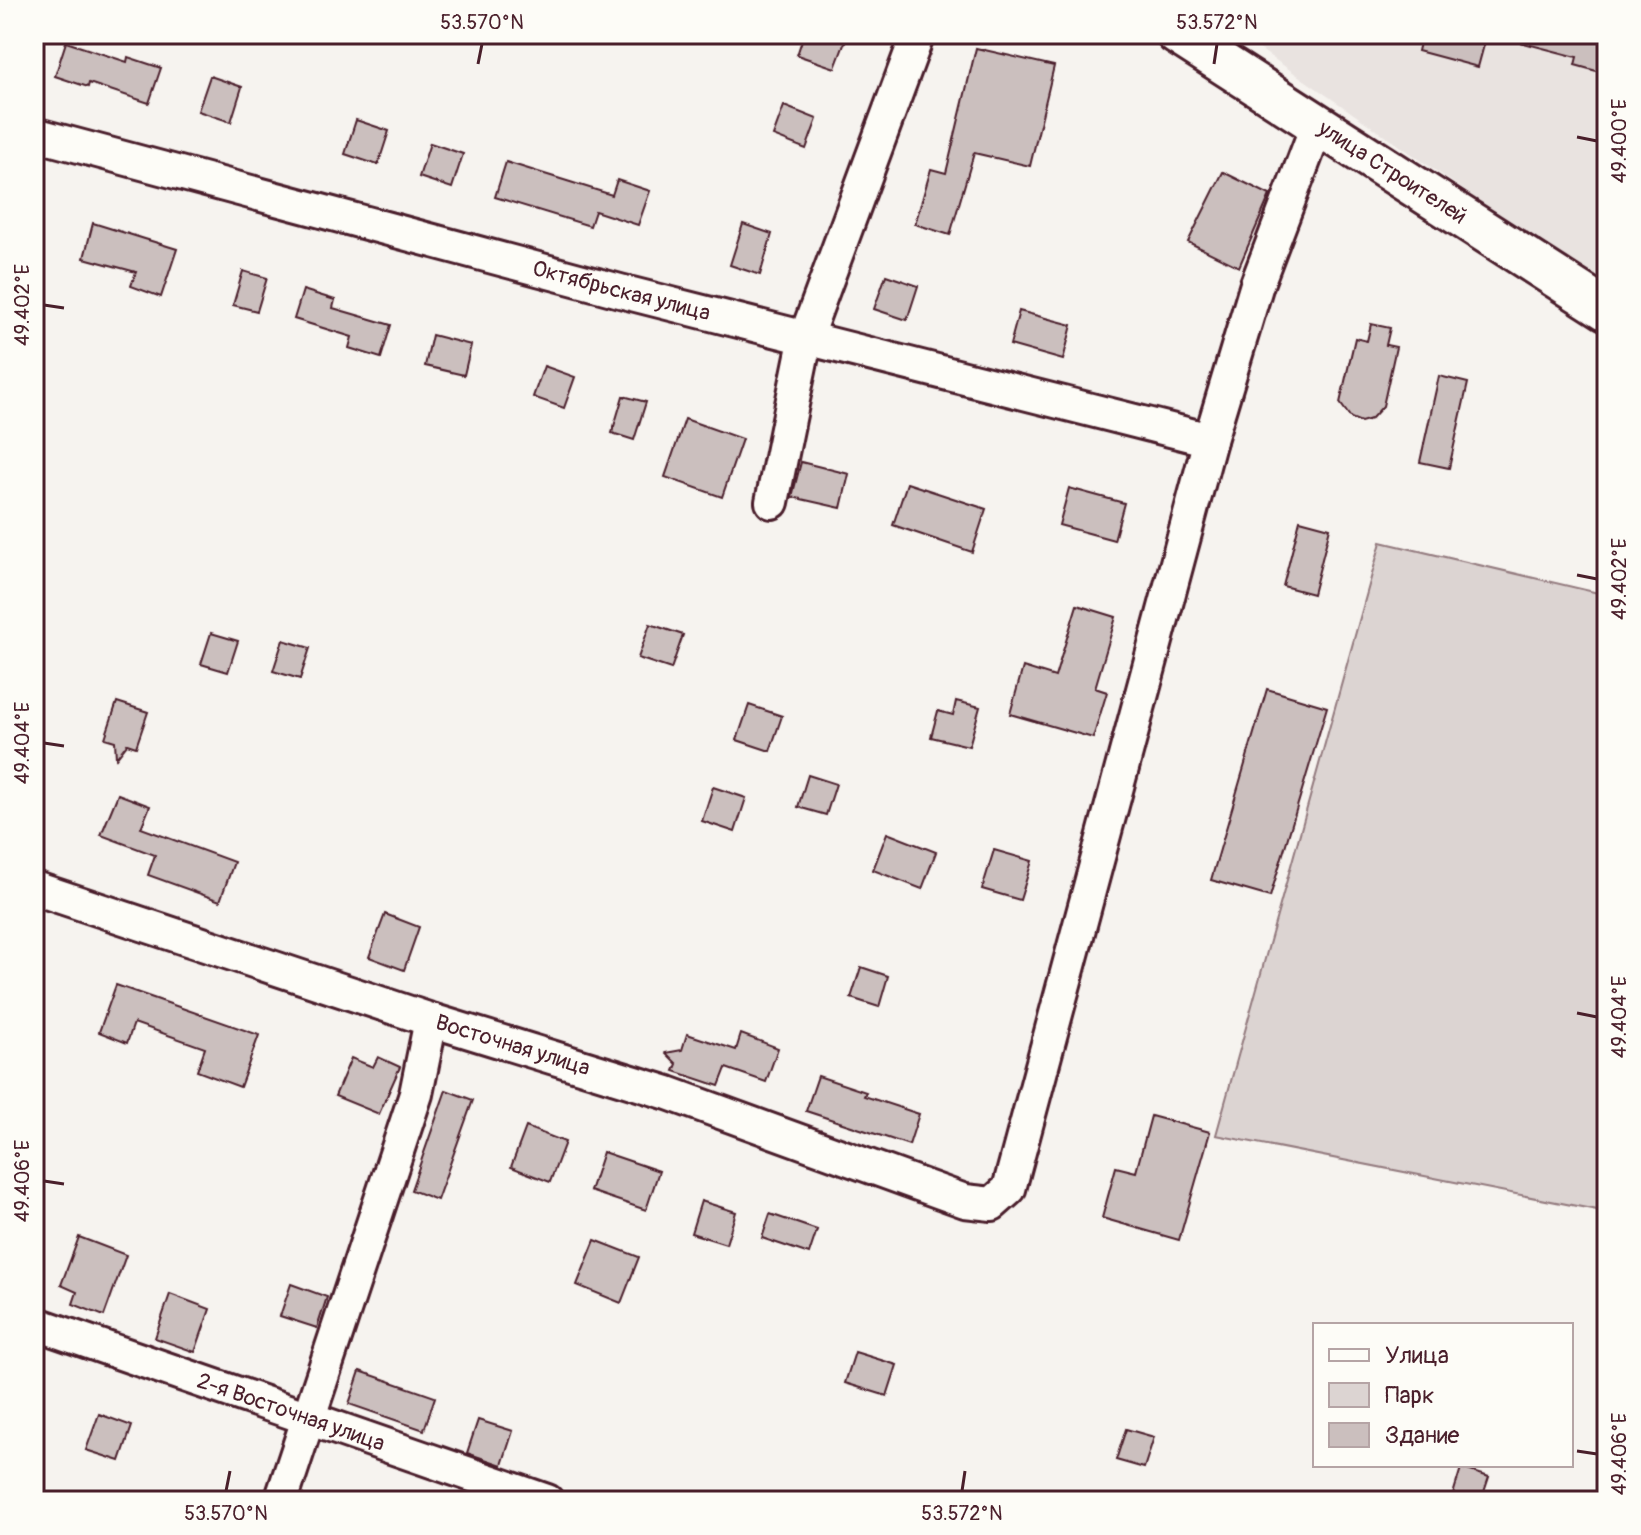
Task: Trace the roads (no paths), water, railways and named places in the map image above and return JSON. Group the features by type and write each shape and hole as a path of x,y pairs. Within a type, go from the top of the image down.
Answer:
{"main road":[{"name":"улица Строителей","path":"1177,34 1607,310"}],"street":[{"path":"772,502 806,336 918,34"},
{"path":"1210,440 1257,284 1317,126"},
{"name":"Октябрьская улица","path":"34,134 604,287 1210,440"},
{"name":"Восточная улица","path":"34,888 431,1020 668,1093 965,1201 992,1204 1009,1189 1210,440"},
{"path":"281,1501 416,1094 431,1020"},
{"name":"2-я Восточная улица","path":"34,1323 547,1501"}]}
